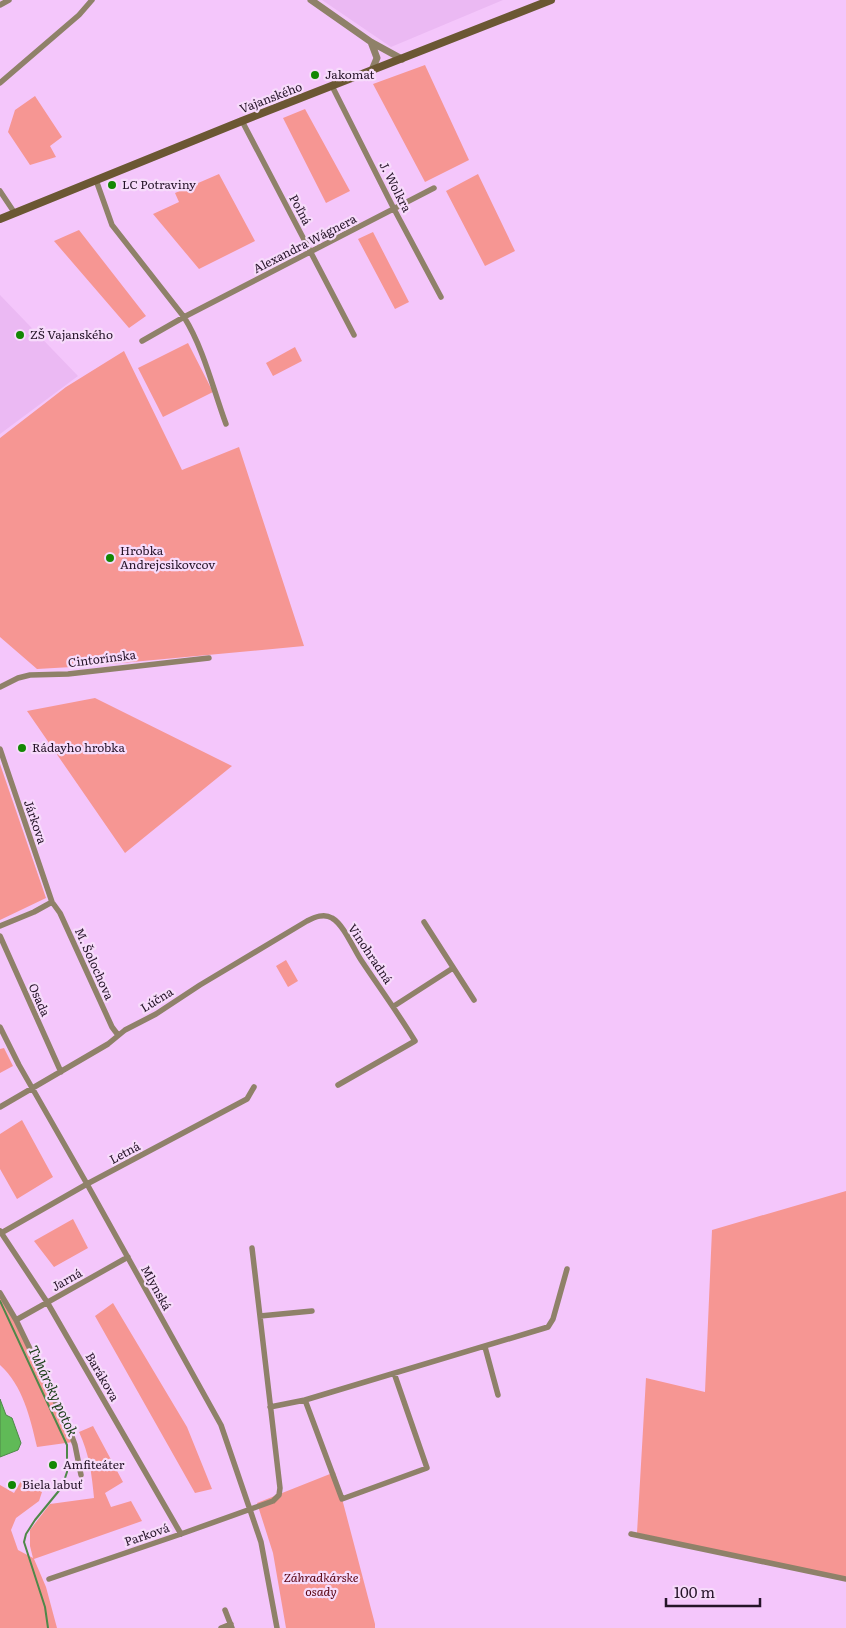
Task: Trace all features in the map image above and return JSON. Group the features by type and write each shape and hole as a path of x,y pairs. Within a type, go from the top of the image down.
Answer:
{"main road":[{"name":"Vajanského","path":"0,219 242,121 551,0"}],"street":[{"path":"0,5 9,0"},
{"path":"0,83 79,15 91,0"},
{"path":"311,0 371,42 402,59"},
{"path":"371,42 377,58 372,70"},
{"name":"J. Wolkra","path":"332,86 441,297"},
{"name":"Poľná","path":"242,121 354,335"},
{"path":"96,180 112,225 184,317 196,341 226,424"},
{"name":"Alexandra Wágnera","path":"142,341 184,317 434,188"},
{"path":"0,192 14,212"},
{"name":"Cintorínska","path":"0,687 18,678 30,675 68,674 209,658"},
{"name":"Járkova","path":"0,749 52,902"},
{"path":"0,926 34,912 52,902"},
{"name":"M. Šolochova","path":"52,902 60,913 112,1027 118,1035"},
{"name":"Lúčna","path":"0,1107 108,1044 118,1035 307,921 322,915 327,916"},
{"name":"Vinohradná","path":"327,916 334,919 339,925 394,1006 415,1041 338,1085"},
{"path":"424,922 474,1000"},
{"name":"Osada","path":"0,936 61,1072"},
{"path":"394,1006 453,968"},
{"name":"Mlynská","path":"0,1026 221,1425 261,1542 277,1628"},
{"name":"Letná","path":"1,1232 247,1099 254,1087"},
{"name":"Barákova","path":"1,1232 48,1302 181,1534"},
{"path":"252,1248 270,1407 306,1400 548,1327 553,1319 566,1269"},
{"name":"Jarná","path":"16,1320 128,1257"},
{"path":"0,1293 16,1320 71,1434 81,1475"},
{"path":"260,1316 312,1311"},
{"path":"485,1347 498,1395"},
{"path":"306,1400 342,1499 427,1468 394,1373"},
{"name":"Parková","path":"50,1579 273,1501 279,1495 280,1488 270,1407"},
{"path":"631,1534 846,1580"},
{"path":"221,1628 232,1626 225,1610"}],"shaded area":[{"path":"322,0 503,0 391,47"},
{"name":"ZŠ Vajanského","path":"0,295 78,376 0,434"},
{"path":"0,1399 6,1415 12,1418 21,1443 18,1450 0,1457"}],"green space":[{"path":"425,65 469,160 425,182 373,84"},
{"path":"35,96 62,137 50,146 56,157 30,165 8,132 15,110"},
{"path":"305,109 350,191 326,203 283,118"},
{"path":"219,174 255,241 199,269 153,214 179,202 175,193"},
{"path":"478,174 515,251 485,266 446,191"},
{"path":"79,230 146,316 129,328 54,241"},
{"path":"373,232 409,302 395,309 358,239"},
{"path":"188,343 213,392 163,417 138,368"},
{"path":"295,347 302,361 273,376 266,363"},
{"path":"124,351 182,470 239,447 304,646 37,669 0,637 0,438 66,387"},
{"path":"95,698 232,766 125,853 27,711"},
{"path":"0,764 46,898 0,920"},
{"path":"286,960 298,981 288,987 276,966"},
{"path":"4,1048 13,1066 0,1073 0,1049"},
{"path":"22,1120 53,1177 17,1199 0,1169 0,1134"},
{"path":"846,1191 846,1578 637,1533 646,1378 705,1392 712,1230"},
{"path":"73,1219 88,1248 54,1267 34,1241"},
{"path":"0,1292 73,1442 37,1447 20,1392 8,1373 0,1365"},
{"path":"113,1303 187,1427 212,1489 195,1493 95,1316"},
{"path":"93,1426 123,1482 105,1493 111,1507 131,1501 142,1521 34,1559 46,1587 57,1628 0,1628 0,1485 14,1493 21,1481 42,1492 39,1501 16,1518 11,1530 18,1550 33,1558 30,1546 30,1530 50,1504 94,1498 90,1464 79,1432"},
{"name":"Záhradkárske osady","path":"335,1472 375,1628 286,1628 273,1553 257,1503"}],"waterway":[{"name":"Tuhársky potok","path":"0,1301 67,1445 67,1472 62,1487 35,1520 26,1534 24,1542 45,1607 48,1628"}],"place":[{"name":"Jakomat","path":"315,75"},
{"name":"LC Potraviny","path":"112,185"},
{"name":"ZŠ Vajanského","path":"20,335"},
{"name":"Hrobka Andrejcsikovcov","path":"110,558"},
{"name":"Rádayho hrobka","path":"22,748"},
{"name":"Amfiteáter","path":"53,1465"},
{"name":"Biela labuť","path":"12,1485"}]}
